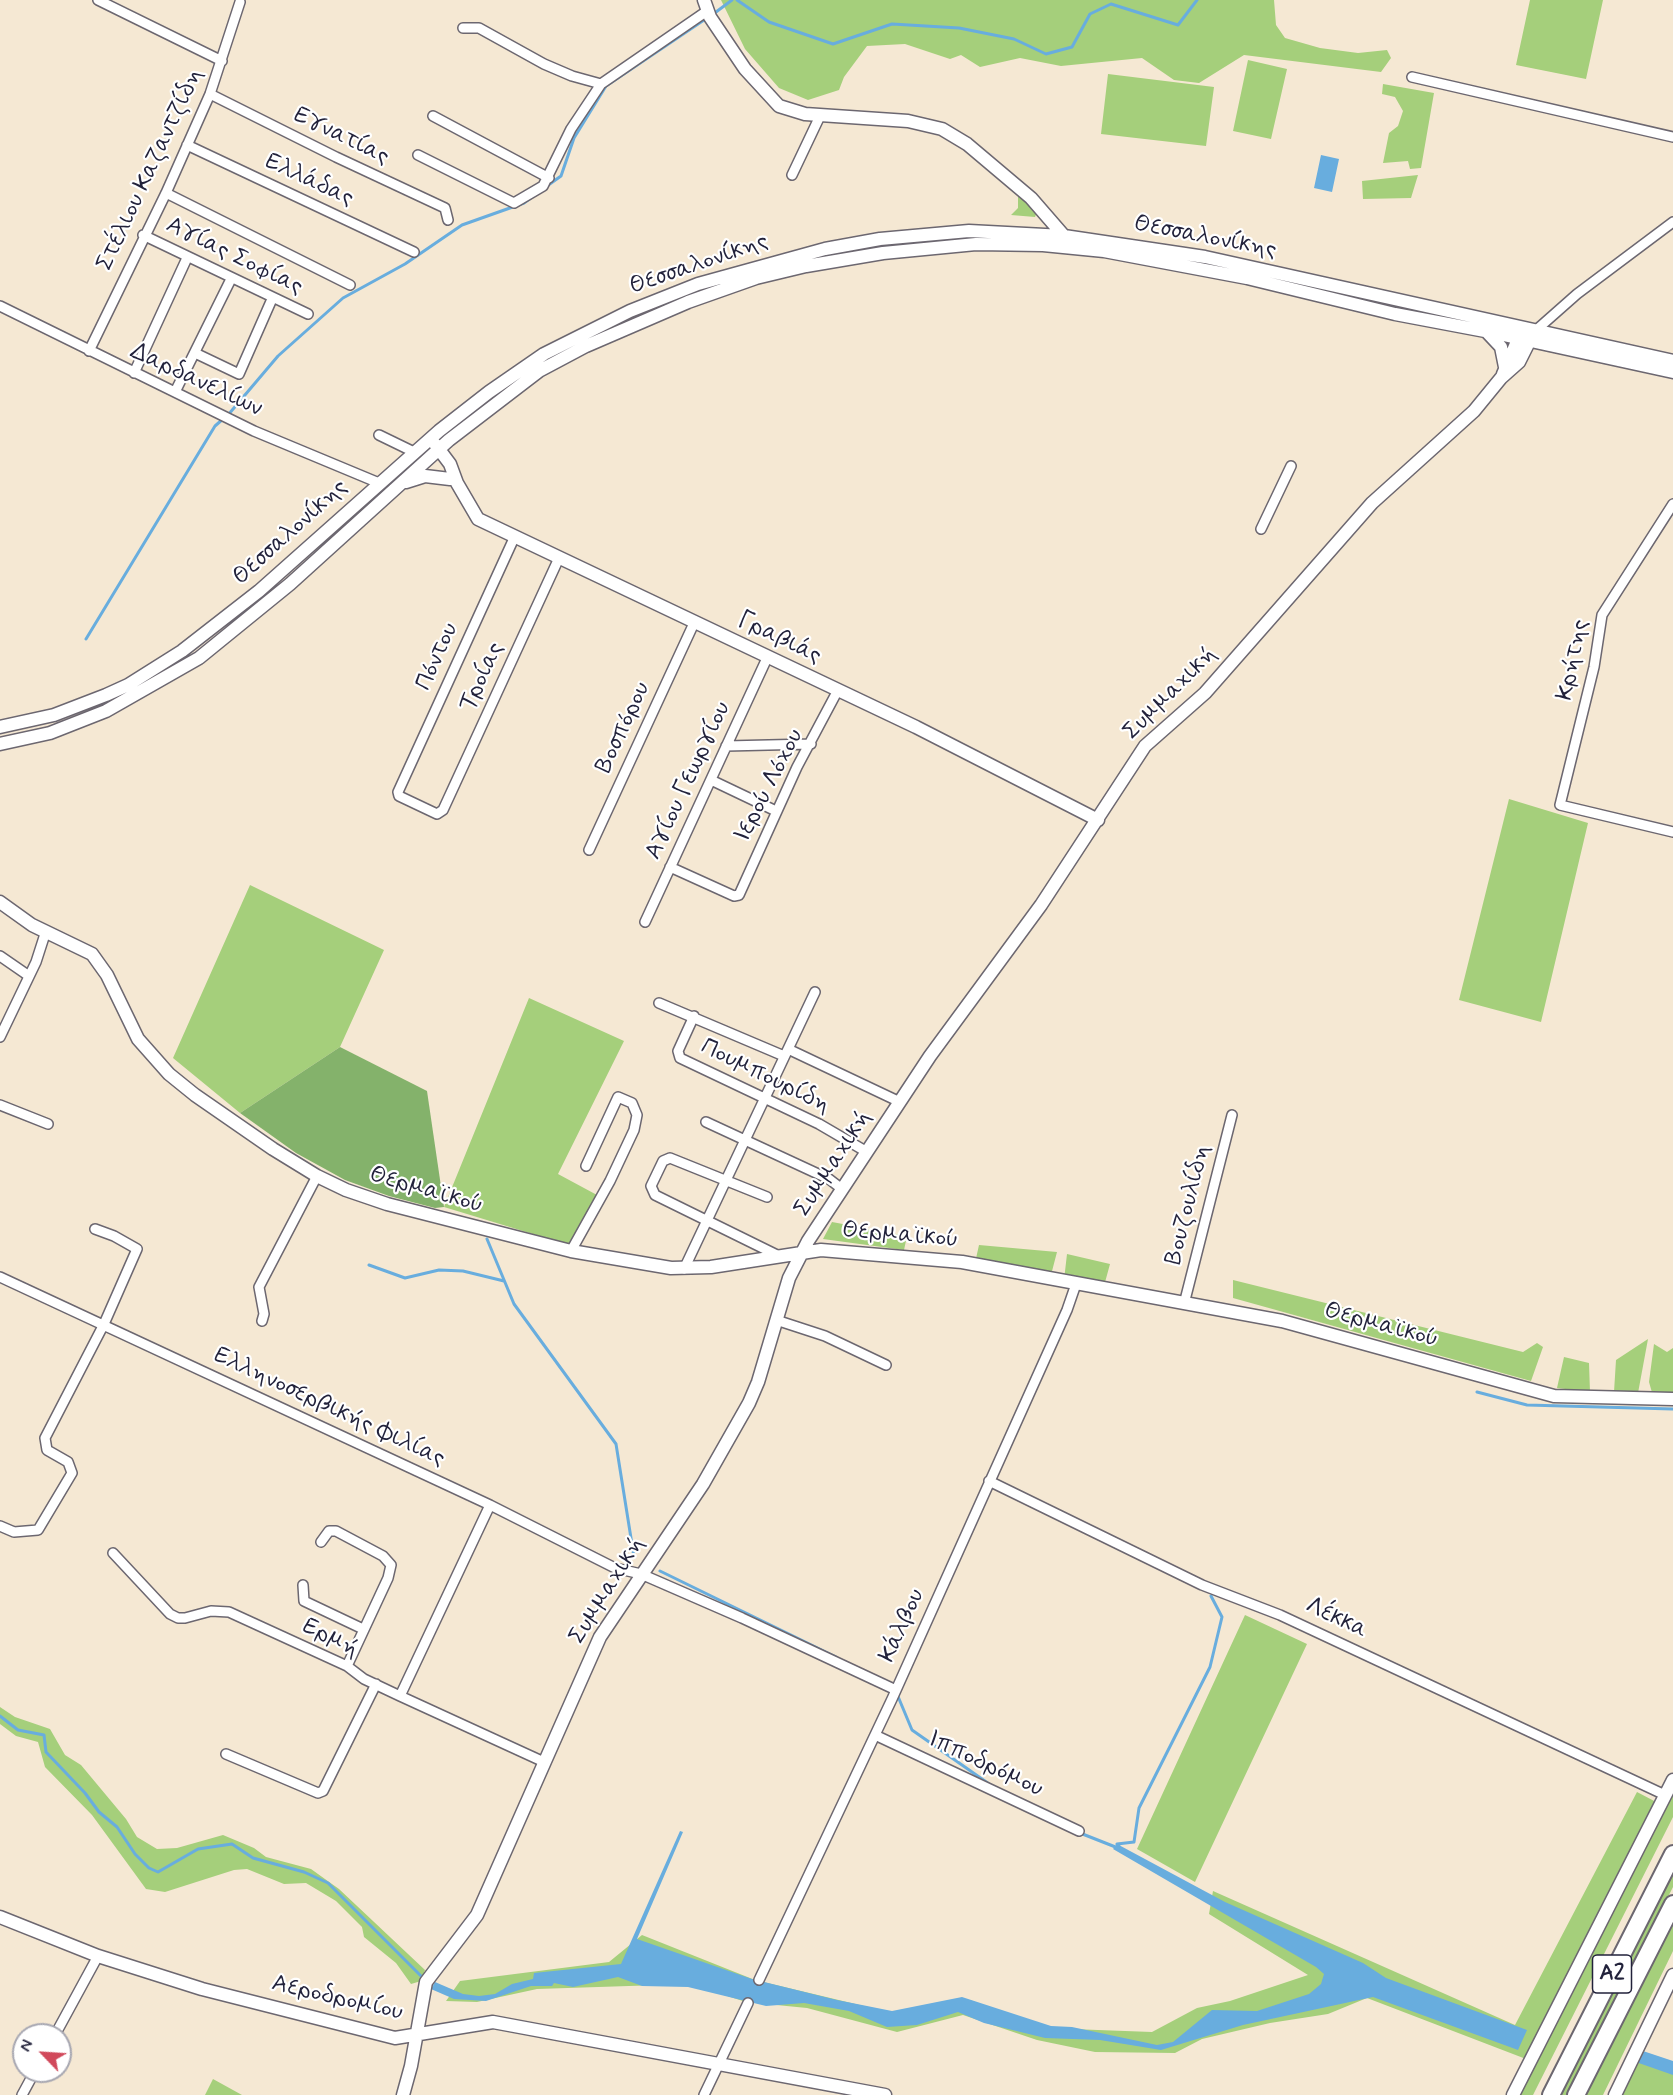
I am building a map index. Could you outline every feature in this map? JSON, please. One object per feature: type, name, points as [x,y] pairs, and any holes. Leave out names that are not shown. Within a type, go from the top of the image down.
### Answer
[{"type":"highway","name":"Α2","points":[[1551,2095],[1673,1854]]},
{"type":"highway","name":"Α2","points":[[1576,2095],[1673,1904]]},
{"type":"street","points":[[98,0],[222,61]]},
{"type":"street","name":"Στέλιου Καζαντζίδη","points":[[89,351],[143,235],[166,193],[210,94],[240,2]]},
{"type":"street","points":[[418,155],[514,203],[537,192],[549,178],[571,129],[601,84],[705,6],[745,69],[770,99],[790,111],[820,116],[908,121],[950,133],[967,144],[1031,198],[1064,236]]},
{"type":"street","points":[[463,28],[479,28],[544,64],[572,76],[601,84]]},
{"type":"street","points":[[1412,78],[1673,137]]},
{"type":"street","name":"Εγνατίας","points":[[210,94],[445,208],[448,220]]},
{"type":"street","points":[[433,116],[549,178]]},
{"type":"street","points":[[792,175],[820,116]]},
{"type":"street","name":"Ελλάδας","points":[[187,145],[414,252]]},
{"type":"street","points":[[166,193],[350,285]]},
{"type":"street","points":[[1526,336],[1577,294],[1673,222]]},
{"type":"street","name":"Θεσσαλονίκης","points":[[0,727],[54,715],[106,695],[156,668],[246,601],[422,445],[489,392],[544,354],[646,304],[725,275],[786,257],[880,239],[969,231],[1064,236],[1205,257],[1526,336]]},
{"type":"street","name":"Αγίας Σοφίας","points":[[143,235],[272,299],[308,314]]},
{"type":"street","name":"Θεσσαλονίκης","points":[[0,744],[50,733],[105,711],[199,658],[290,584],[434,453],[539,371],[656,315],[756,278],[883,253],[976,244],[1043,245],[1104,251],[1228,274],[1395,314],[1485,331],[1526,336]]},
{"type":"street","points":[[134,373],[187,258]]},
{"type":"street","points":[[175,392],[231,279]]},
{"type":"street","points":[[195,353],[238,374],[272,299]]},
{"type":"street","name":"Δαρδανελίων","points":[[0,306],[254,431],[379,483]]},
{"type":"street","points":[[1485,331],[1503,352],[1502,376]]},
{"type":"street","points":[[1526,336],[1673,361]]},
{"type":"street","points":[[1526,336],[1673,372]]},
{"type":"street","name":"Συμμαχική","points":[[403,2095],[417,2036],[421,2001],[426,1982],[477,1915],[600,1637],[703,1484],[749,1403],[758,1382],[789,1278],[801,1252],[969,1000],[1041,905],[1145,746],[1205,693],[1372,503],[1474,411],[1502,376],[1526,336]]},
{"type":"street","points":[[379,435],[422,445]]},
{"type":"street","name":"Γραβιάς","points":[[422,445],[434,453],[478,519],[768,656],[1098,820]]},
{"type":"street","points":[[1261,529],[1291,466]]},
{"type":"street","points":[[397,486],[425,476],[453,481]]},
{"type":"street","name":"Κρήτης","points":[[1673,504],[1602,615],[1594,667],[1560,806],[1673,832]]},
{"type":"street","name":"Πόντου","points":[[441,813],[437,814],[398,794],[514,537]]},
{"type":"street","name":"Τροίας","points":[[441,813],[559,558]]},
{"type":"street","name":"Βοσπόρου","points":[[589,850],[695,621]]},
{"type":"street","name":"Αγίου Γεωργίου","points":[[645,922],[768,656]]},
{"type":"street","name":"Ιερού Λόχου","points":[[670,867],[734,896],[739,894],[776,811],[838,690]]},
{"type":"street","points":[[726,746],[811,744]]},
{"type":"street","points":[[711,780],[776,811]]},
{"type":"street","name":"Θερμαϊκού","points":[[0,902],[19,917],[85,949],[98,961],[138,1039],[169,1074],[230,1121],[317,1176],[346,1190],[387,1204],[571,1251],[684,1269],[711,1267],[801,1252],[855,1252],[962,1262],[1308,1328],[1554,1396],[1673,1399]]},
{"type":"street","points":[[0,1037],[29,976],[46,931]]},
{"type":"street","points":[[2,960],[29,976]]},
{"type":"street","points":[[684,1269],[815,992]]},
{"type":"street","points":[[659,1003],[786,1053],[900,1102]]},
{"type":"street","name":"Πουμπουρίδη","points":[[694,1017],[678,1055],[819,1124],[867,1152]]},
{"type":"street","points":[[571,1251],[610,1181],[634,1130],[637,1115],[632,1103],[618,1097],[586,1166]]},
{"type":"street","points":[[0,1105],[48,1124]]},
{"type":"street","name":"Βουζουλίδη","points":[[1184,1304],[1232,1115]]},
{"type":"street","points":[[706,1122],[829,1179],[842,1189]]},
{"type":"street","points":[[767,1197],[670,1158],[663,1161],[651,1181],[655,1195],[779,1256]]},
{"type":"street","points":[[262,1321],[264,1314],[259,1287],[317,1176]]},
{"type":"street","points":[[0,1526],[14,1532],[38,1530],[72,1473],[68,1462],[46,1450],[44,1445],[104,1324],[137,1249],[114,1236],[94,1229]]},
{"type":"street","name":"Ελληνοσερβικής Φιλίας","points":[[0,1277],[490,1505],[615,1568],[641,1575],[896,1690]]},
{"type":"street","name":"Κάλβου","points":[[759,1980],[896,1690],[1076,1284]]},
{"type":"street","points":[[776,1320],[825,1336],[886,1365]]},
{"type":"street","name":"Λέκκα","points":[[989,1481],[1202,1585],[1280,1615],[1665,1795]]},
{"type":"street","points":[[400,1696],[490,1505]]},
{"type":"street","points":[[321,1542],[329,1531],[336,1531],[383,1556],[391,1564],[388,1578],[347,1666]]},
{"type":"street","name":"Ερμή","points":[[113,1553],[170,1614],[178,1618],[211,1611],[229,1612],[347,1666],[400,1696],[544,1762]]},
{"type":"street","points":[[303,1585],[304,1601],[363,1629]]},
{"type":"street","points":[[226,1754],[318,1793],[322,1791],[376,1684]]},
{"type":"street","name":"Ιπποδρόμου","points":[[875,1735],[1079,1831]]},
{"type":"street","points":[[1513,2095],[1673,1780]]},
{"type":"street","name":"Αεροδρομίου","points":[[0,1917],[98,1956],[202,1989],[395,2038],[494,2022],[885,2095]]},
{"type":"street","points":[[62,2023],[98,1956]]},
{"type":"street","points":[[1615,2095],[1673,1975]]},
{"type":"street","points":[[704,2095],[748,2003]]},
{"type":"green space","points":[[721,0],[1274,0],[1276,25],[1285,38],[1320,48],[1358,53],[1387,50],[1391,58],[1381,72],[1244,55],[1199,83],[1174,80],[1142,58],[1061,66],[1020,58],[980,67],[961,55],[950,59],[905,44],[867,46],[844,77],[839,90],[808,100],[779,88],[745,49]]},
{"type":"green space","points":[[1530,0],[1603,0],[1586,79],[1516,65]]},
{"type":"green space","points":[[1248,60],[1287,69],[1271,139],[1233,131]]},
{"type":"green space","points":[[1108,74],[1214,87],[1206,146],[1101,134]]},
{"type":"green space","points":[[1383,84],[1434,93],[1421,168],[1410,169],[1408,161],[1383,163],[1389,133],[1398,126],[1403,111],[1395,97],[1382,94]]},
{"type":"green space","points":[[1418,175],[1411,198],[1363,199],[1362,181]]},
{"type":"green space","points":[[1018,191],[1037,212],[1035,217],[1011,215],[1018,208]]},
{"type":"green space","points":[[1509,799],[1588,823],[1541,1022],[1459,1000]]},
{"type":"green space","points":[[250,885],[384,950],[340,1047],[240,1113],[173,1058]]},
{"type":"green space","points":[[529,998],[624,1041],[558,1174],[597,1195],[569,1245],[444,1207]]},
{"type":"green space","points":[[340,1047],[427,1091],[444,1207],[435,1208],[389,1196],[345,1180],[296,1153],[240,1113]]},
{"type":"green space","points":[[832,1222],[907,1236],[904,1250],[823,1239]]},
{"type":"green space","points":[[979,1245],[1057,1252],[1051,1275],[975,1263]]},
{"type":"green space","points":[[1067,1254],[1110,1264],[1104,1286],[1064,1280]]},
{"type":"green space","points":[[1233,1280],[1523,1352],[1537,1343],[1543,1347],[1531,1381],[1233,1298]]},
{"type":"green space","points":[[1648,1339],[1638,1393],[1614,1392],[1616,1360]]},
{"type":"green space","points":[[1654,1344],[1667,1352],[1673,1348],[1673,1393],[1653,1396],[1649,1382]]},
{"type":"green space","points":[[1564,1357],[1589,1363],[1590,1392],[1557,1388]]},
{"type":"green space","points":[[1245,1615],[1307,1644],[1195,1882],[1137,1849]]},
{"type":"green space","points":[[0,1707],[15,1717],[50,1729],[65,1755],[81,1765],[126,1819],[137,1837],[157,1849],[177,1848],[223,1835],[254,1848],[266,1857],[311,1869],[339,1889],[425,1970],[421,1981],[411,1984],[396,1963],[364,1937],[362,1927],[336,1901],[306,1883],[284,1884],[247,1869],[234,1870],[165,1892],[146,1889],[92,1815],[45,1767],[38,1742],[16,1736],[0,1724]]},
{"type":"green space","points":[[1637,1792],[1658,1803],[1526,2059],[1367,1998],[1328,2014],[1270,2023],[1202,2039],[1175,2053],[1095,2052],[1037,2040],[963,2015],[897,2032],[807,2008],[746,2002],[690,1984],[537,1989],[477,2002],[446,2001],[460,1981],[609,1962],[642,1935],[755,1980],[893,2013],[970,2000],[1044,2028],[1152,2032],[1197,2008],[1230,2001],[1308,1975],[1209,1914],[1213,1891],[1515,2025]]},
{"type":"green space","points":[[1673,1794],[1673,1817],[1533,2095],[1517,2095]]},
{"type":"green space","points":[[1673,1873],[1673,1887],[1568,2095],[1561,2095]]},
{"type":"green space","points":[[1673,1922],[1673,1951],[1603,2095],[1586,2095]]},
{"type":"green space","points":[[1633,2061],[1673,2069],[1673,2095],[1616,2095]]},
{"type":"green space","points":[[213,2079],[242,2095],[205,2095]]},
{"type":"water","points":[[1321,155],[1339,159],[1332,192],[1314,188]]},
{"type":"water","points":[[680,1831],[683,1832],[637,1939],[752,1979],[837,2000],[892,2011],[962,1997],[1051,2026],[1072,2027],[1157,2045],[1173,2042],[1212,2010],[1257,2011],[1309,1994],[1321,1984],[1324,1974],[1316,1967],[1113,1849],[1117,1844],[1225,1902],[1363,1963],[1386,1978],[1527,2030],[1518,2050],[1373,1997],[1243,2025],[1161,2050],[1100,2040],[1045,2038],[984,2023],[958,2012],[917,2025],[887,2027],[849,2011],[804,2003],[766,2006],[688,1987],[642,1986],[618,1977],[573,1987],[554,1983],[552,1986],[531,1986],[486,2001],[454,1999],[431,1989],[435,1982],[463,1994],[479,1996],[495,1994],[512,1984],[533,1979],[534,1973],[621,1964]]},
{"type":"water","points":[[1637,2049],[1673,2061],[1673,2075],[1633,2061]]},
{"type":"waterway","points":[[712,15],[732,0]]},
{"type":"waterway","points":[[737,0],[769,22],[833,44],[892,24],[959,28],[1014,39],[1046,54],[1072,47],[1090,14],[1111,4],[1178,25],[1197,0]]},
{"type":"waterway","points":[[547,186],[561,176],[574,138],[606,86],[707,18]]},
{"type":"waterway","points":[[228,415],[278,356],[343,298],[405,264],[462,225],[524,203],[532,197]]},
{"type":"waterway","points":[[86,639],[215,426],[223,419]]},
{"type":"waterway","points":[[487,1239],[514,1304],[616,1444],[634,1557]]},
{"type":"waterway","points":[[369,1265],[405,1278],[439,1270],[463,1271],[504,1281]]},
{"type":"waterway","points":[[1477,1392],[1527,1405],[1673,1409]]},
{"type":"waterway","points":[[660,1571],[836,1657]]},
{"type":"waterway","points":[[1119,1845],[1117,1844],[1134,1842],[1139,1808],[1210,1667],[1222,1617],[1211,1596]]},
{"type":"waterway","points":[[897,1694],[912,1730],[992,1786]]},
{"type":"waterway","points":[[0,1716],[18,1730],[44,1735],[46,1752],[85,1793],[99,1812],[117,1827],[135,1854],[149,1868],[158,1872],[198,1849],[232,1844],[253,1858],[304,1872],[328,1883],[423,1978]]},
{"type":"waterway","points":[[1080,1833],[1118,1848]]}]
